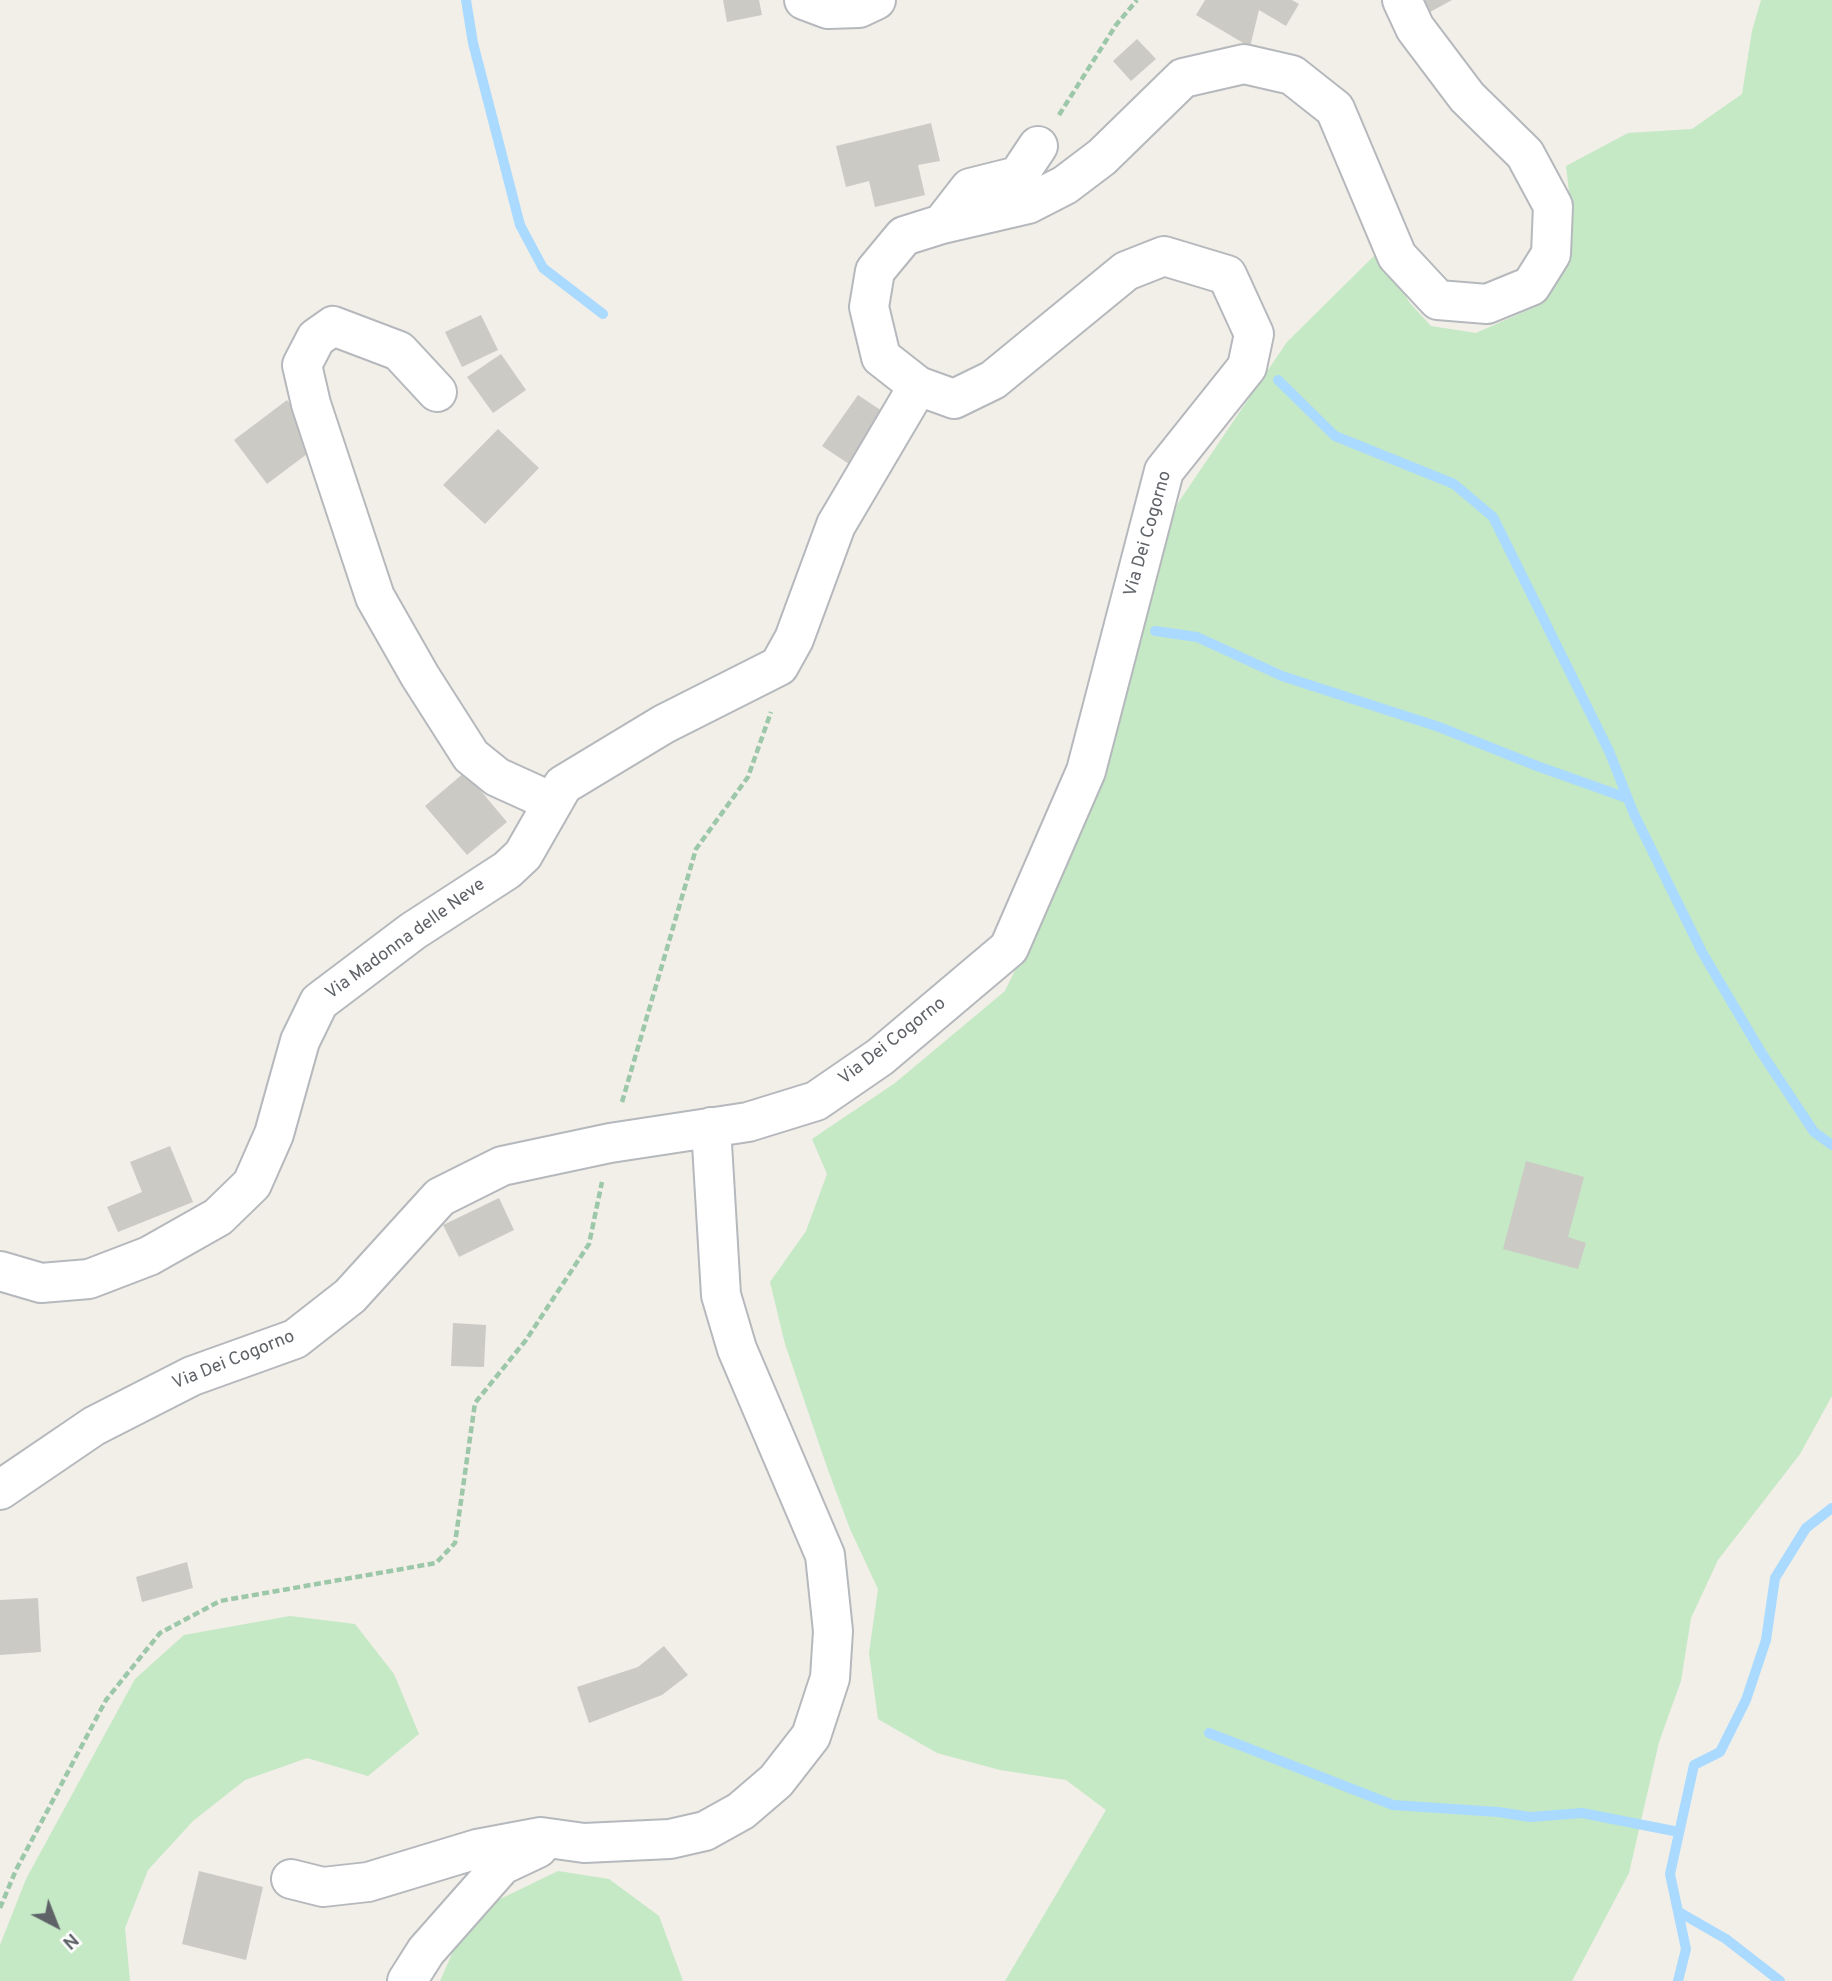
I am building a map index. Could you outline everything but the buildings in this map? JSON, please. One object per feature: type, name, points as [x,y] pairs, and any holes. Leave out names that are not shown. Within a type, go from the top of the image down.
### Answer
[{"type":"street","points":[[803,0],[828,9],[859,8],[876,0]]},
{"type":"street","name":"Via Dei Cogorno","points":[[0,1490],[93,1426],[192,1376],[295,1339],[349,1296],[440,1197],[502,1166],[610,1143],[748,1122],[816,1101],[880,1057],[1009,948],[1086,771],[1164,471],[1247,367],[1254,334],[1227,275],[1164,256],[1126,271],[993,380],[954,399],[918,386],[881,357],[869,307],[875,271],[904,236],[942,224],[1028,204],[1065,185],[1102,158],[1183,78],[1244,64],[1292,75],[1335,109],[1397,256],[1438,300],[1487,304],[1531,286],[1551,254],[1553,206],[1525,154],[1467,97],[1415,28],[1402,0]]},
{"type":"street","points":[[942,224],[970,188],[1018,176],[1038,146]]},
{"type":"street","points":[[437,392],[399,351],[332,326],[316,338],[302,365],[311,404],[376,597],[420,676],[471,755],[497,777],[552,802]]},
{"type":"street","points":[[779,666],[794,639],[836,525],[918,386]]},
{"type":"street","name":"Via Madonna delle Neve","points":[[0,1271],[41,1283],[89,1279],[149,1256],[218,1217],[252,1184],[274,1134],[300,1041],[320,1002],[413,931],[507,870],[523,855],[563,785],[664,723],[779,666]]},
{"type":"street","points":[[291,1879],[323,1887],[368,1882],[477,1849],[541,1837],[584,1843],[670,1839],[705,1831],[741,1811],[776,1781],[811,1736],[830,1678],[833,1631],[825,1555],[737,1349],[721,1295],[711,1127]]},
{"type":"street","points":[[407,1981],[426,1951],[502,1866],[556,1839]]},
{"type":"path","points":[[1038,146],[1116,25],[1137,0]]},
{"type":"path","points":[[0,1908],[16,1870],[106,1700],[160,1633],[220,1601],[436,1563],[455,1543],[475,1403],[526,1339],[589,1244],[610,1143],[696,849],[748,777],[771,716],[779,666]]},
{"type":"green space","points":[[1761,0],[1832,0],[1832,1396],[1800,1454],[1718,1560],[1691,1618],[1681,1681],[1659,1742],[1629,1873],[1572,1981],[1005,1981],[1106,1810],[1066,1780],[1000,1770],[937,1753],[878,1719],[869,1653],[878,1589],[850,1529],[828,1470],[785,1344],[770,1282],[806,1231],[827,1174],[812,1139],[895,1083],[1005,991],[1060,878],[1141,609],[1178,503],[1287,342],[1381,249],[1409,302],[1431,326],[1476,333],[1537,306],[1568,263],[1572,218],[1566,166],[1628,133],[1692,129],[1742,94],[1752,31]]},
{"type":"green space","points":[[290,1616],[355,1624],[394,1674],[419,1734],[368,1776],[307,1758],[245,1780],[193,1821],[148,1870],[125,1928],[130,1981],[0,1981],[0,1945],[26,1879],[135,1679],[184,1635]]},
{"type":"green space","points":[[558,1871],[609,1879],[659,1916],[683,1981],[440,1981],[455,1947],[498,1900]]},
{"type":"waterway","points":[[466,0],[473,43],[520,225],[543,268],[603,314]]},
{"type":"waterway","points":[[1278,380],[1335,436],[1454,484],[1493,517],[1609,751],[1634,814],[1702,952],[1761,1052],[1814,1132],[1832,1145]]},
{"type":"waterway","points":[[1155,631],[1197,637],[1282,676],[1439,727],[1627,798]]},
{"type":"waterway","points":[[1678,1981],[1686,1949],[1670,1874],[1694,1765],[1720,1752],[1746,1700],[1766,1640],[1775,1578],[1806,1528],[1832,1508]]},
{"type":"waterway","points":[[1209,1733],[1393,1805],[1498,1812],[1530,1817],[1582,1813],[1679,1832]]},
{"type":"waterway","points":[[1679,1912],[1726,1939],[1780,1981]]}]
